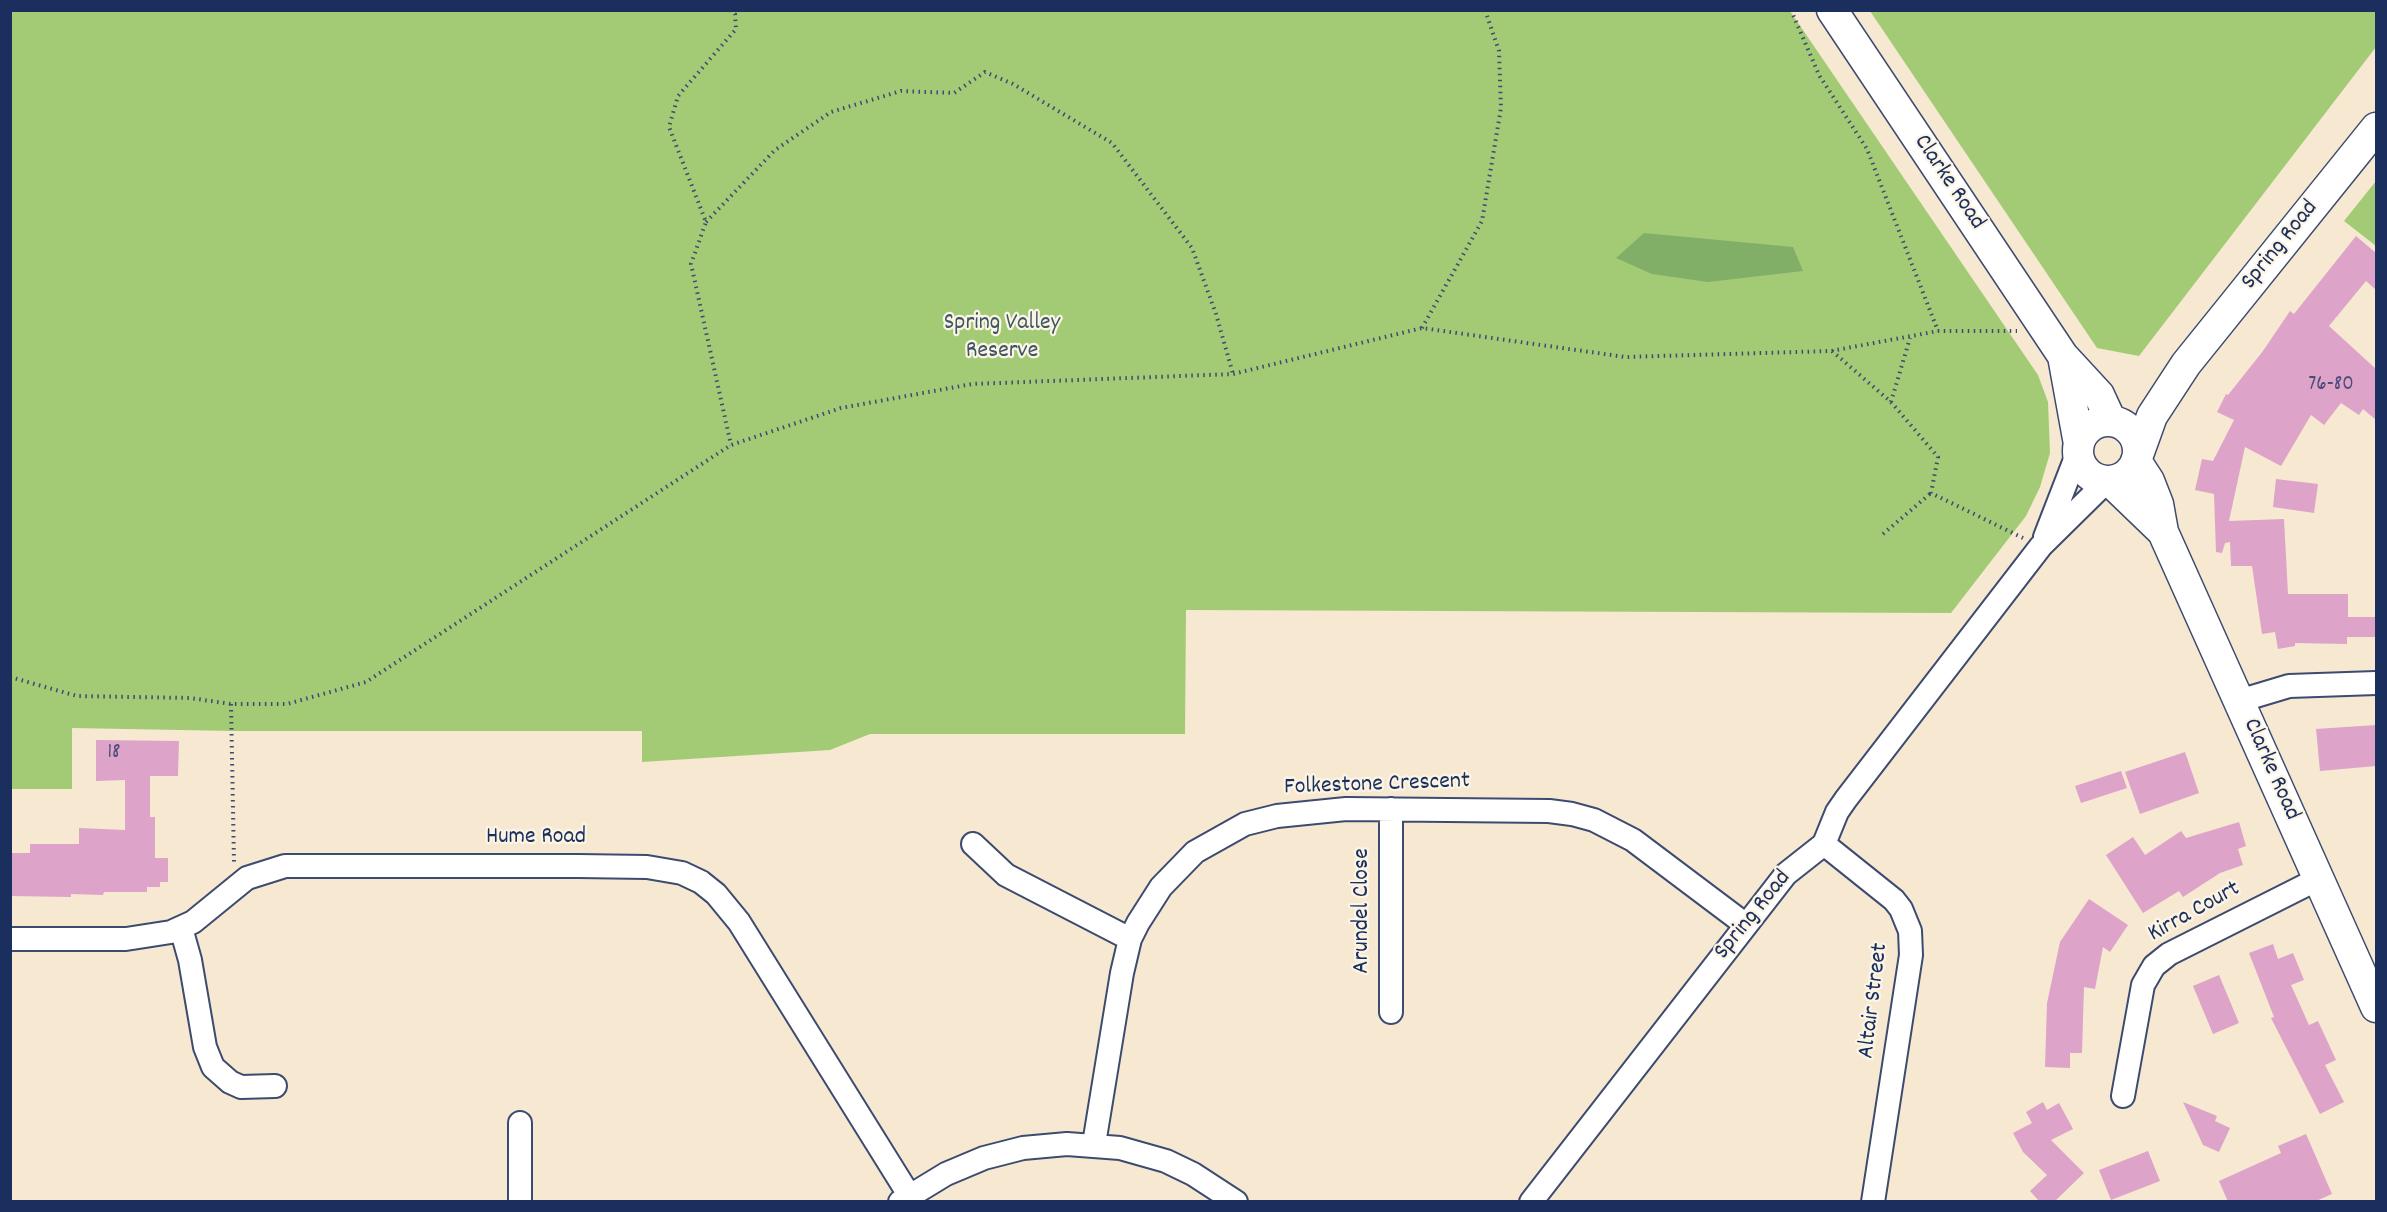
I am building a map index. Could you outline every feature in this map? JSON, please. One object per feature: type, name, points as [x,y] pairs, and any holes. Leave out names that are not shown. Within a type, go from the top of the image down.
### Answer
[{"type":"main road","name":"Clarke Road","points":[[1832,10],[2063,357],[2099,395],[2114,422]]},
{"type":"main road","name":"Spring Road","points":[[2137,458],[2152,416],[2186,364],[2376,128]]},
{"type":"main road","name":"Clarke Road","points":[[2063,357],[2079,448]]},
{"type":"main road","name":"Spring Road","points":[[2114,422],[2140,398],[2186,364]]},
{"type":"main road","points":[[2114,422],[2134,435],[2137,458],[2126,475],[2108,481],[2087,472],[2079,448],[2082,436],[2094,424],[2114,422]]},
{"type":"main road","name":"Clarke Road","points":[[2137,458],[2158,504],[2163,532],[2376,1007]]},
{"type":"main road","name":"Clarke Road","points":[[2108,481],[2163,532]]},
{"type":"street","name":"Spring Road","points":[[2041,546],[2079,448]]},
{"type":"street","name":"Spring Road","points":[[1531,1202],[1786,874],[1824,844],[1840,806],[2041,546],[2108,481]]},
{"type":"street","points":[[2239,701],[2289,686],[2376,683]]},
{"type":"street","name":"Folkestone Crescent","points":[[1094,1144],[1112,1025],[1130,939],[1148,905],[1173,873],[1195,852],[1245,824],[1277,816],[1346,809],[1549,811],[1594,820],[1633,840],[1746,925]]},
{"type":"street","name":"Arundel Close","points":[[1391,809],[1391,1012]]},
{"type":"street","points":[[973,844],[1006,875],[1130,939]]},
{"type":"street","name":"Altair Street","points":[[1824,844],[1894,900],[1910,931],[1911,956],[1873,1202]]},
{"type":"street","name":"Hume Road","points":[[10,939],[126,939],[156,935],[193,922],[234,887],[269,870],[302,865],[647,867],[664,869],[691,877],[716,894],[739,922],[905,1198]]},
{"type":"street","name":"Kirra Court","points":[[2123,1096],[2143,985],[2154,966],[2169,954],[2318,879]]},
{"type":"street","points":[[181,928],[190,960],[205,1047],[213,1067],[230,1082],[242,1087],[275,1086]]},
{"type":"street","points":[[520,1123],[520,1202]]},
{"type":"street","points":[[905,1198],[964,1165],[1004,1152],[1041,1145],[1094,1144],[1166,1161],[1193,1174],[1236,1202]]},
{"type":"path","points":[[706,222],[669,127],[678,96],[736,29],[735,14],[730,10]]},
{"type":"path","points":[[1422,328],[1482,221],[1501,108],[1499,51],[1485,10]]},
{"type":"path","points":[[1791,10],[1819,75],[1868,149],[1938,331]]},
{"type":"path","points":[[731,446],[691,264],[706,222],[775,150],[831,112],[901,91],[954,93],[985,72],[1013,84],[1112,143],[1192,248],[1216,314],[1233,374]]},
{"type":"path","points":[[10,677],[77,696],[190,698],[231,704],[288,704],[366,682],[731,446],[842,408],[972,384],[1233,374],[1422,328],[1625,357],[1831,351],[1938,331],[2047,332]]},
{"type":"path","points":[[1892,402],[1910,338]]},
{"type":"path","points":[[1831,351],[1892,402],[1938,457],[1931,493],[1883,534]]},
{"type":"path","points":[[1931,493],[2041,546]]},
{"type":"path","points":[[231,704],[234,887]]},
{"type":"green space","name":"Spring Valley Reserve","points":[[11,11],[1790,11],[2038,375],[2048,402],[2050,453],[2040,487],[2026,516],[1951,613],[1186,610],[1185,734],[870,734],[830,750],[642,762],[642,731],[234,731],[72,728],[72,789],[11,789]]},
{"type":"green space","points":[[1870,11],[2376,11],[2376,47],[2139,356],[2097,348]]},
{"type":"green space","points":[[2376,181],[2376,246],[2344,221]]},
{"type":"green space","points":[[1644,233],[1793,247],[1803,271],[1708,282],[1652,274],[1616,258]]},
{"type":"building","points":[[2356,236],[2376,253],[2376,290],[2366,281],[2329,326],[2376,369],[2376,420],[2363,409],[2359,415],[2341,403],[2324,425],[2311,415],[2281,466],[2245,447],[2229,521],[2284,519],[2288,594],[2348,594],[2348,617],[2376,617],[2376,637],[2347,637],[2347,644],[2295,643],[2295,646],[2278,649],[2275,632],[2262,634],[2252,566],[2231,566],[2230,542],[2225,543],[2222,553],[2216,552],[2214,494],[2195,490],[2202,459],[2213,461],[2234,420],[2217,412],[2226,394],[2228,395],[2263,351],[2290,311],[2294,314]]},
{"type":"building","points":[[2276,479],[2318,484],[2314,513],[2273,507]]},
{"type":"building","points":[[2376,725],[2376,766],[2320,771],[2316,729]]},
{"type":"building","points":[[96,740],[179,741],[178,776],[150,776],[150,817],[155,817],[155,858],[168,858],[168,882],[160,882],[160,887],[147,887],[147,892],[104,892],[103,895],[71,894],[71,897],[10,896],[10,853],[30,853],[30,844],[79,844],[79,828],[125,830],[125,780],[96,781]]},
{"type":"building","points":[[2185,752],[2199,793],[2140,814],[2125,772]]},
{"type":"building","points":[[2121,771],[2127,788],[2081,803],[2075,786]]},
{"type":"building","points":[[2239,822],[2246,846],[2238,849],[2243,865],[2220,873],[2183,897],[2179,891],[2143,913],[2106,855],[2133,837],[2145,855],[2181,831],[2186,838]]},
{"type":"building","points":[[2089,899],[2128,925],[2110,952],[2103,947],[2095,989],[2084,987],[2082,1053],[2070,1053],[2070,1068],[2045,1067],[2047,1003],[2060,942]]},
{"type":"building","points":[[2273,944],[2278,959],[2293,953],[2304,980],[2291,985],[2309,1025],[2318,1021],[2336,1060],[2325,1065],[2344,1102],[2320,1114],[2271,1018],[2274,1017],[2249,953]]},
{"type":"building","points":[[2219,975],[2239,1023],[2213,1034],[2193,986]]},
{"type":"building","points":[[2043,1102],[2047,1110],[2059,1103],[2073,1129],[2051,1140],[2084,1173],[2054,1202],[2040,1202],[2030,1191],[2047,1175],[2023,1152],[2013,1133],[2032,1123],[2026,1112]]},
{"type":"building","points":[[2183,1102],[2217,1116],[2215,1121],[2230,1128],[2219,1152],[2203,1145]]},
{"type":"building","points":[[2306,1134],[2332,1194],[2314,1202],[2228,1202],[2219,1181],[2281,1153],[2278,1146]]},
{"type":"building","points":[[2148,1151],[2160,1181],[2111,1200],[2099,1170]]}]
